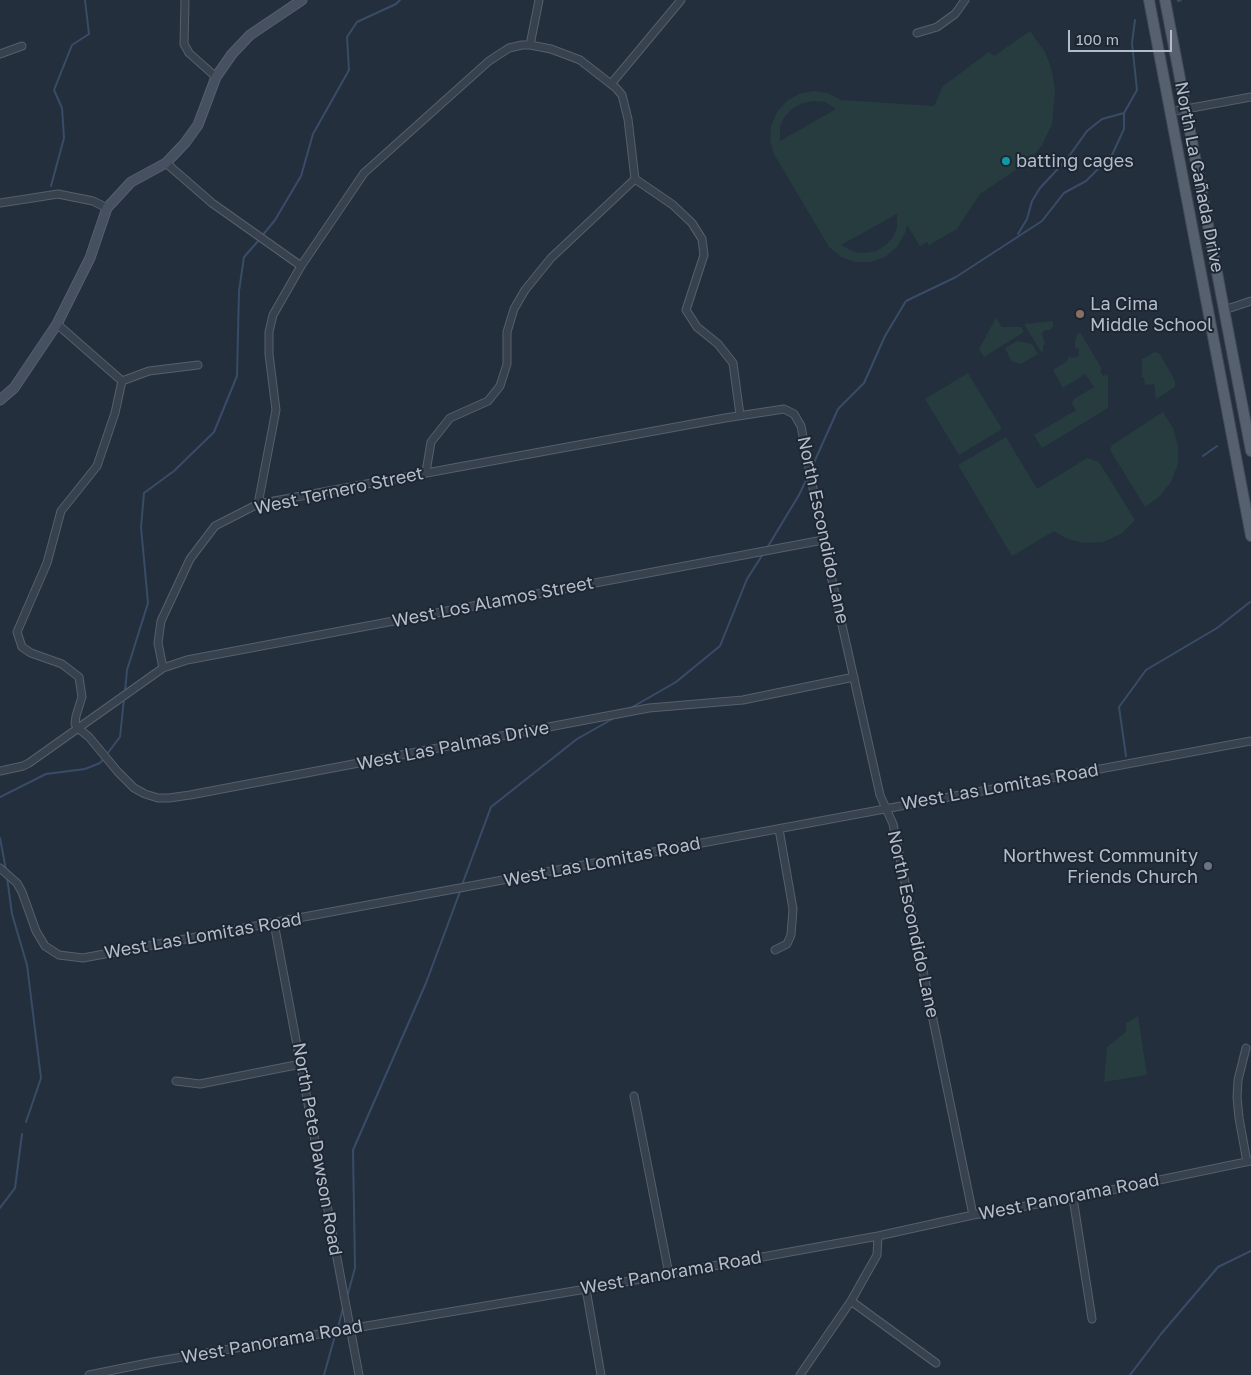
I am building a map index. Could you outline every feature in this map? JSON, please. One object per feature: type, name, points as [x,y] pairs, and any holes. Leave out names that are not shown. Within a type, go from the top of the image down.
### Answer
[{"type":"main road","name":"North La Cañada Drive","points":[[1149,0],[1250,529]]},
{"type":"main road","name":"North La Cañada Drive","points":[[1165,0],[1251,451]]},
{"type":"street","points":[[185,0],[184,44],[189,53],[216,77]]},
{"type":"street","points":[[0,400],[14,388],[57,324],[90,258],[107,208],[131,182],[166,162],[185,143],[198,124],[216,77],[232,54],[250,35],[302,0]]},
{"type":"street","points":[[530,44],[539,0]]},
{"type":"street","points":[[613,86],[681,0]]},
{"type":"street","points":[[917,33],[937,27],[955,14],[965,0]]},
{"type":"street","points":[[258,504],[276,410],[269,354],[269,332],[273,315],[301,266],[364,173],[489,61],[509,48],[530,44],[580,60],[622,95],[626,108],[635,179],[673,205],[692,222],[702,239],[704,255],[686,310],[697,327],[718,344],[733,363],[740,415]]},
{"type":"street","points":[[0,54],[22,46]]},
{"type":"street","points":[[1170,112],[1251,97]]},
{"type":"street","points":[[166,162],[212,203],[301,266]]},
{"type":"street","points":[[426,472],[431,442],[450,418],[488,401],[500,386],[507,364],[507,332],[514,308],[525,290],[551,258],[635,179]]},
{"type":"street","points":[[0,203],[58,194],[93,201],[107,208]]},
{"type":"street","points":[[1224,310],[1251,301]]},
{"type":"street","points":[[57,324],[122,381]]},
{"type":"street","points":[[122,381],[149,371],[198,366]]},
{"type":"street","points":[[79,729],[75,720],[82,697],[79,677],[62,664],[31,653],[22,647],[17,632],[48,564],[61,511],[97,466],[115,413],[122,381]]},
{"type":"street","name":"West Ternero Street","points":[[163,668],[158,643],[160,621],[190,559],[215,526],[258,504],[740,415],[784,409]]},
{"type":"street","name":"North Escondido Lane","points":[[784,409],[794,414],[801,426],[823,540],[880,795],[892,824],[973,1216]]},
{"type":"street","name":"West Los Alamos Street","points":[[163,668],[187,660],[823,540]]},
{"type":"street","points":[[0,771],[29,763],[163,668]]},
{"type":"street","name":"West Las Palmas Drive","points":[[79,729],[89,737],[134,788],[158,798],[169,798],[649,708],[743,700],[854,677]]},
{"type":"street","name":"West Las Lomitas Road","points":[[0,868],[17,883],[39,938],[51,951],[71,958],[98,956],[1251,741]]},
{"type":"street","points":[[775,950],[786,944],[791,935],[793,910],[779,829]]},
{"type":"street","name":"North Pete Dawson Road","points":[[274,923],[359,1375]]},
{"type":"street","points":[[1246,1048],[1238,1080],[1237,1097],[1238,1118],[1249,1161]]},
{"type":"street","points":[[176,1081],[200,1084],[301,1064]]},
{"type":"street","points":[[634,1096],[669,1274]]},
{"type":"street","name":"West Panorama Road","points":[[89,1375],[153,1362],[586,1289],[878,1236],[1249,1161]]},
{"type":"street","points":[[1073,1198],[1092,1319]]},
{"type":"street","points":[[800,1375],[851,1301],[877,1255],[878,1236]]},
{"type":"street","points":[[586,1289],[601,1375]]},
{"type":"street","points":[[851,1301],[936,1363]]},
{"type":"green space","points":[[1030,31],[1045,52],[1052,71],[1055,91],[1052,124],[1042,145],[1029,161],[980,194],[957,229],[929,245],[927,242],[920,246],[907,225],[897,247],[885,257],[871,262],[855,262],[841,257],[829,247],[774,154],[770,140],[771,126],[777,112],[787,101],[799,94],[814,91],[828,93],[841,100],[934,106],[943,86],[989,52],[994,56]],"holes":[[[825,102],[836,109],[780,141],[780,126],[785,116],[793,108],[803,103]],[[897,214],[897,227],[893,237],[886,245],[876,251],[854,252],[841,245]]]},
{"type":"green space","points":[[996,318],[1002,327],[1021,327],[1024,332],[984,357],[979,349]]},
{"type":"green space","points":[[1053,321],[1053,327],[1043,332],[1042,335],[1045,343],[1041,352],[1024,324]]},
{"type":"green space","points":[[1080,332],[1102,369],[1100,370],[1103,376],[1108,375],[1108,408],[1042,448],[1034,435],[1076,410],[1072,404],[1074,399],[1094,387],[1085,374],[1063,388],[1053,370],[1066,362],[1069,357],[1075,358],[1079,355],[1079,349],[1075,347],[1075,343]]},
{"type":"green space","points":[[1017,341],[1032,344],[1038,354],[1021,364],[1011,361],[1005,348]]},
{"type":"green space","points":[[1155,352],[1160,354],[1175,381],[1175,387],[1156,399],[1154,384],[1145,385],[1144,377],[1142,377],[1142,359]]},
{"type":"green space","points":[[968,373],[1002,429],[959,455],[925,399]]},
{"type":"green space","points":[[1163,412],[1173,428],[1178,446],[1178,464],[1171,482],[1160,496],[1145,507],[1110,450],[1112,445]]},
{"type":"green space","points":[[1006,437],[1037,489],[1087,458],[1099,462],[1135,520],[1121,534],[1103,542],[1083,543],[1065,538],[1054,531],[1012,556],[958,465]]},
{"type":"green space","points":[[1138,1016],[1147,1075],[1104,1082],[1107,1047],[1126,1032],[1126,1023]]},
{"type":"waterway","points":[[51,186],[64,138],[62,108],[54,90],[72,45],[89,34],[85,0]]},
{"type":"waterway","points":[[262,236],[275,220],[301,176],[313,134],[349,70],[347,37],[357,22],[396,4],[400,0]]},
{"type":"waterway","points":[[812,467],[838,409],[864,383],[885,336],[906,301],[956,277],[1042,221],[1064,193],[1086,181],[1112,155],[1124,129],[1124,113],[1137,90],[1132,43],[1135,20]]},
{"type":"waterway","points":[[1018,234],[1027,219],[1032,201],[1040,188],[1067,159],[1087,131],[1102,119],[1124,113]]},
{"type":"waterway","points":[[125,692],[127,670],[148,603],[141,527],[144,493],[174,471],[214,432],[237,376],[239,291],[244,257],[259,240]]},
{"type":"waterway","points":[[1203,456],[1217,446]]},
{"type":"waterway","points":[[767,548],[799,495],[808,476]]},
{"type":"waterway","points":[[629,709],[676,682],[720,646],[747,579],[763,554]]},
{"type":"waterway","points":[[1126,756],[1119,707],[1146,670],[1217,628],[1250,602]]},
{"type":"waterway","points":[[107,754],[120,737],[124,699]]},
{"type":"waterway","points":[[462,885],[491,807],[577,739],[614,718]]},
{"type":"waterway","points":[[0,797],[46,774],[85,769],[100,763],[104,758]]},
{"type":"waterway","points":[[0,838],[6,870]]},
{"type":"waterway","points":[[7,877],[12,914],[27,965],[41,1078],[26,1122]]},
{"type":"waterway","points":[[347,1297],[355,1268],[353,1150],[426,983],[461,889]]},
{"type":"waterway","points":[[0,1208],[15,1188],[22,1134]]},
{"type":"waterway","points":[[1130,1375],[1161,1334],[1218,1267],[1251,1251]]},
{"type":"waterway","points":[[338,1328],[343,1308]]},
{"type":"waterway","points":[[324,1375],[336,1332]]},
{"type":"place","name":"batting cages","points":[[1006,161]]},
{"type":"place","name":"La Cima Middle School","points":[[1080,314]]},
{"type":"place","name":"Northwest Community Friends Church","points":[[1208,866]]}]
